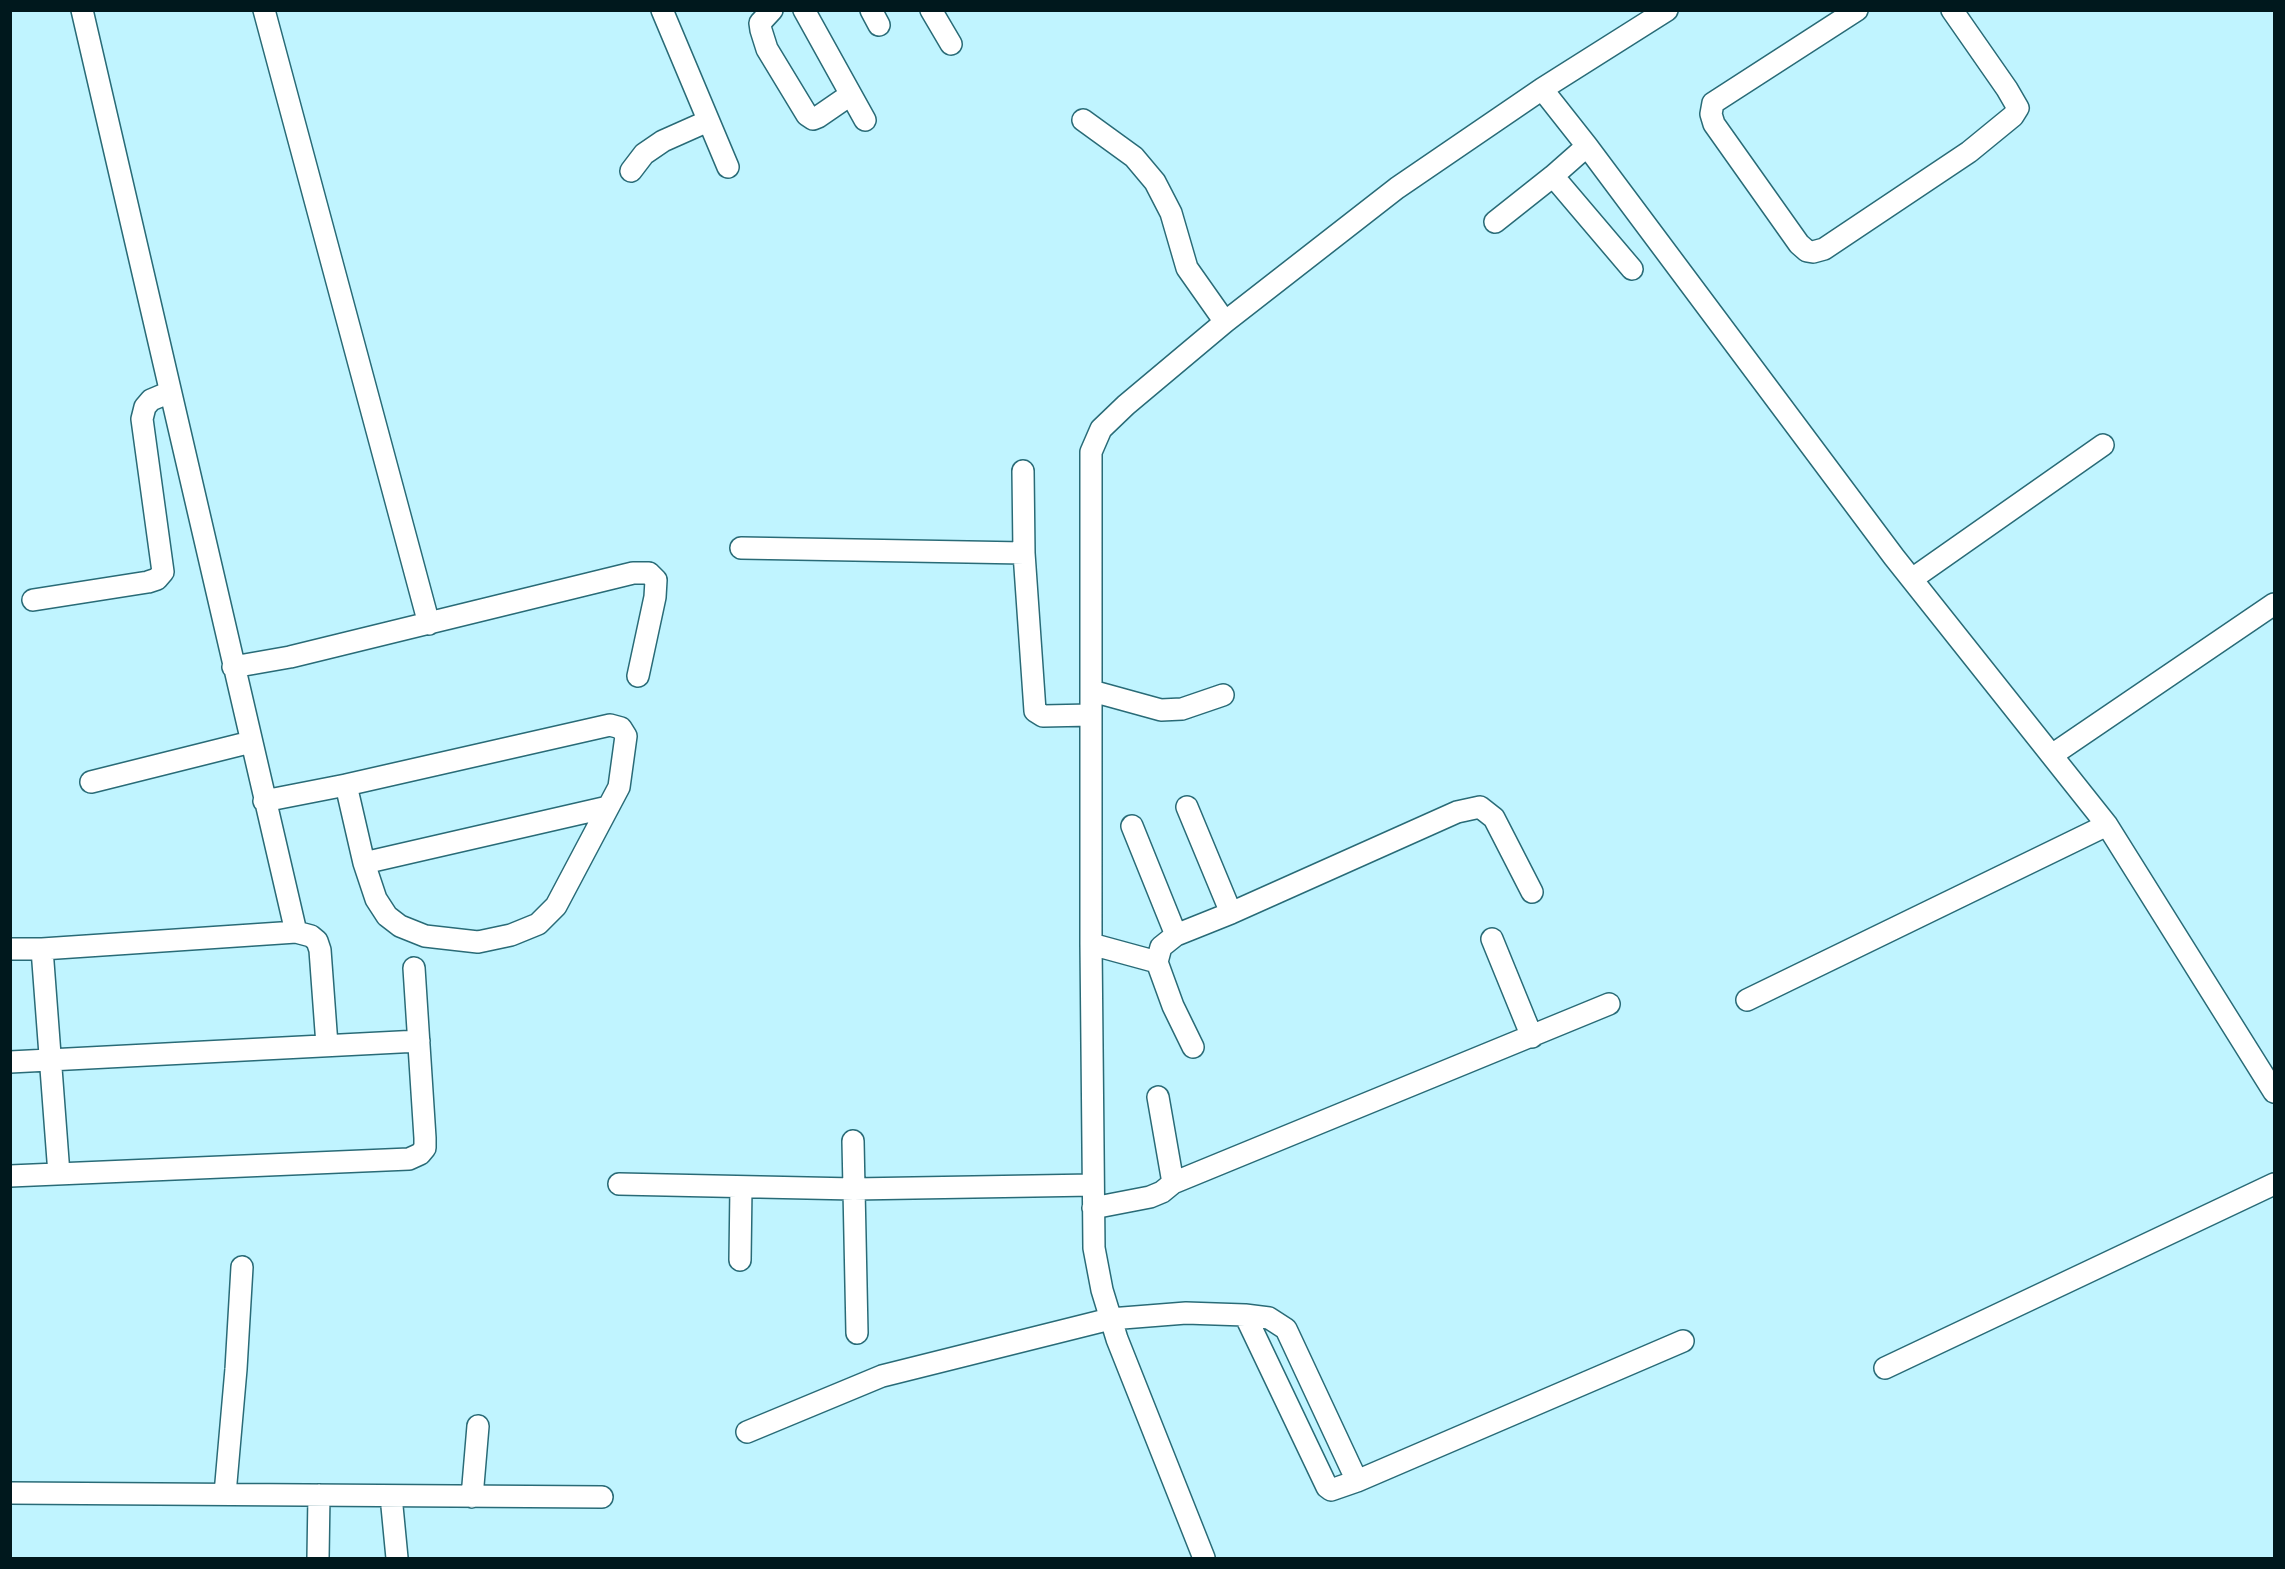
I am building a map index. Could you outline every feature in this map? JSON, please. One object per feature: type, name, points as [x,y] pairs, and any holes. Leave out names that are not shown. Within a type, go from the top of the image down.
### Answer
[{"type":"street","points":[[82,10],[296,932]]},
{"type":"street","points":[[264,10],[429,624]]},
{"type":"street","points":[[662,10],[728,167]]},
{"type":"street","points":[[772,10],[760,23],[767,49],[807,115],[813,119],[818,117],[850,94]]},
{"type":"street","points":[[804,10],[865,120]]},
{"type":"street","points":[[931,10],[951,44]]},
{"type":"street","points":[[1204,1558],[1110,1319],[1094,1248],[1091,944],[1091,452],[1101,429],[1126,405],[1224,322],[1397,188],[1542,89],[1667,10]]},
{"type":"street","points":[[1857,10],[1713,103],[1711,114],[1714,124],[1799,244],[1807,251],[1824,249],[1969,152],[2013,116],[2018,108],[1952,10]]},
{"type":"street","points":[[1542,89],[1912,579],[2107,825],[2274,1092]]},
{"type":"street","points":[[1083,120],[1134,157],[1155,182],[1171,213],[1187,268],[1224,322]]},
{"type":"street","points":[[631,171],[644,154],[663,141],[708,121]]},
{"type":"street","points":[[1495,222],[1553,177],[1587,146]]},
{"type":"street","points":[[1553,177],[1632,269]]},
{"type":"street","points":[[33,600],[148,582],[157,579],[163,572],[142,419],[145,407],[151,400],[170,392]]},
{"type":"street","points":[[1912,579],[2103,445]]},
{"type":"street","points":[[1023,471],[1024,553],[1035,711],[1043,716],[1091,715]]},
{"type":"street","points":[[741,548],[1024,553]]},
{"type":"street","points":[[233,667],[290,657],[633,573],[649,573],[656,580],[655,597],[638,676]]},
{"type":"street","points":[[2052,755],[2274,604]]},
{"type":"street","points":[[1092,691],[1161,710],[1182,710],[1223,695]]},
{"type":"street","points":[[264,801],[346,785],[610,725],[621,728],[626,736],[619,787],[556,906],[538,924],[511,935],[478,942],[425,936],[400,926],[387,915],[376,899],[364,863],[346,785]]},
{"type":"street","points":[[91,782],[251,742]]},
{"type":"street","points":[[364,863],[608,807]]},
{"type":"street","points":[[1187,807],[1231,913]]},
{"type":"street","points":[[1193,1047],[1173,1006],[1157,962],[1161,947],[1176,935],[1457,813],[1480,807],[1494,818],[1532,892]]},
{"type":"street","points":[[1747,1000],[2107,825]]},
{"type":"street","points":[[1132,826],[1176,935]]},
{"type":"street","points":[[10,949],[42,950],[296,932],[311,936],[317,941],[320,950],[327,1045]]},
{"type":"street","points":[[1492,939],[1532,1037]]},
{"type":"street","points":[[1091,944],[1157,962]]},
{"type":"street","points":[[42,950],[59,1174]]},
{"type":"street","points":[[10,1176],[409,1159],[420,1154],[425,1149],[414,968]]},
{"type":"street","points":[[1093,1208],[1150,1197],[1162,1192],[1173,1182],[1608,1004]]},
{"type":"street","points":[[10,1062],[419,1041]]},
{"type":"street","points":[[1158,1097],[1173,1182]]},
{"type":"street","points":[[853,1141],[857,1333]]},
{"type":"street","points":[[619,1184],[854,1189],[1093,1185]]},
{"type":"street","points":[[1885,1368],[2274,1184]]},
{"type":"street","points":[[740,1260],[741,1187]]},
{"type":"street","points":[[225,1494],[242,1267]]},
{"type":"street","points":[[747,1432],[882,1376],[1110,1319],[1186,1313],[1245,1315],[1269,1318],[1286,1329],[1357,1481]]},
{"type":"street","points":[[1245,1315],[1327,1486],[1331,1490],[1336,1490],[1683,1341]]},
{"type":"street","points":[[472,1497],[478,1426]]},
{"type":"street","points":[[10,1493],[602,1497]]},
{"type":"street","points":[[318,1558],[319,1496]]},
{"type":"street","points":[[391,1496],[397,1558]]}]
